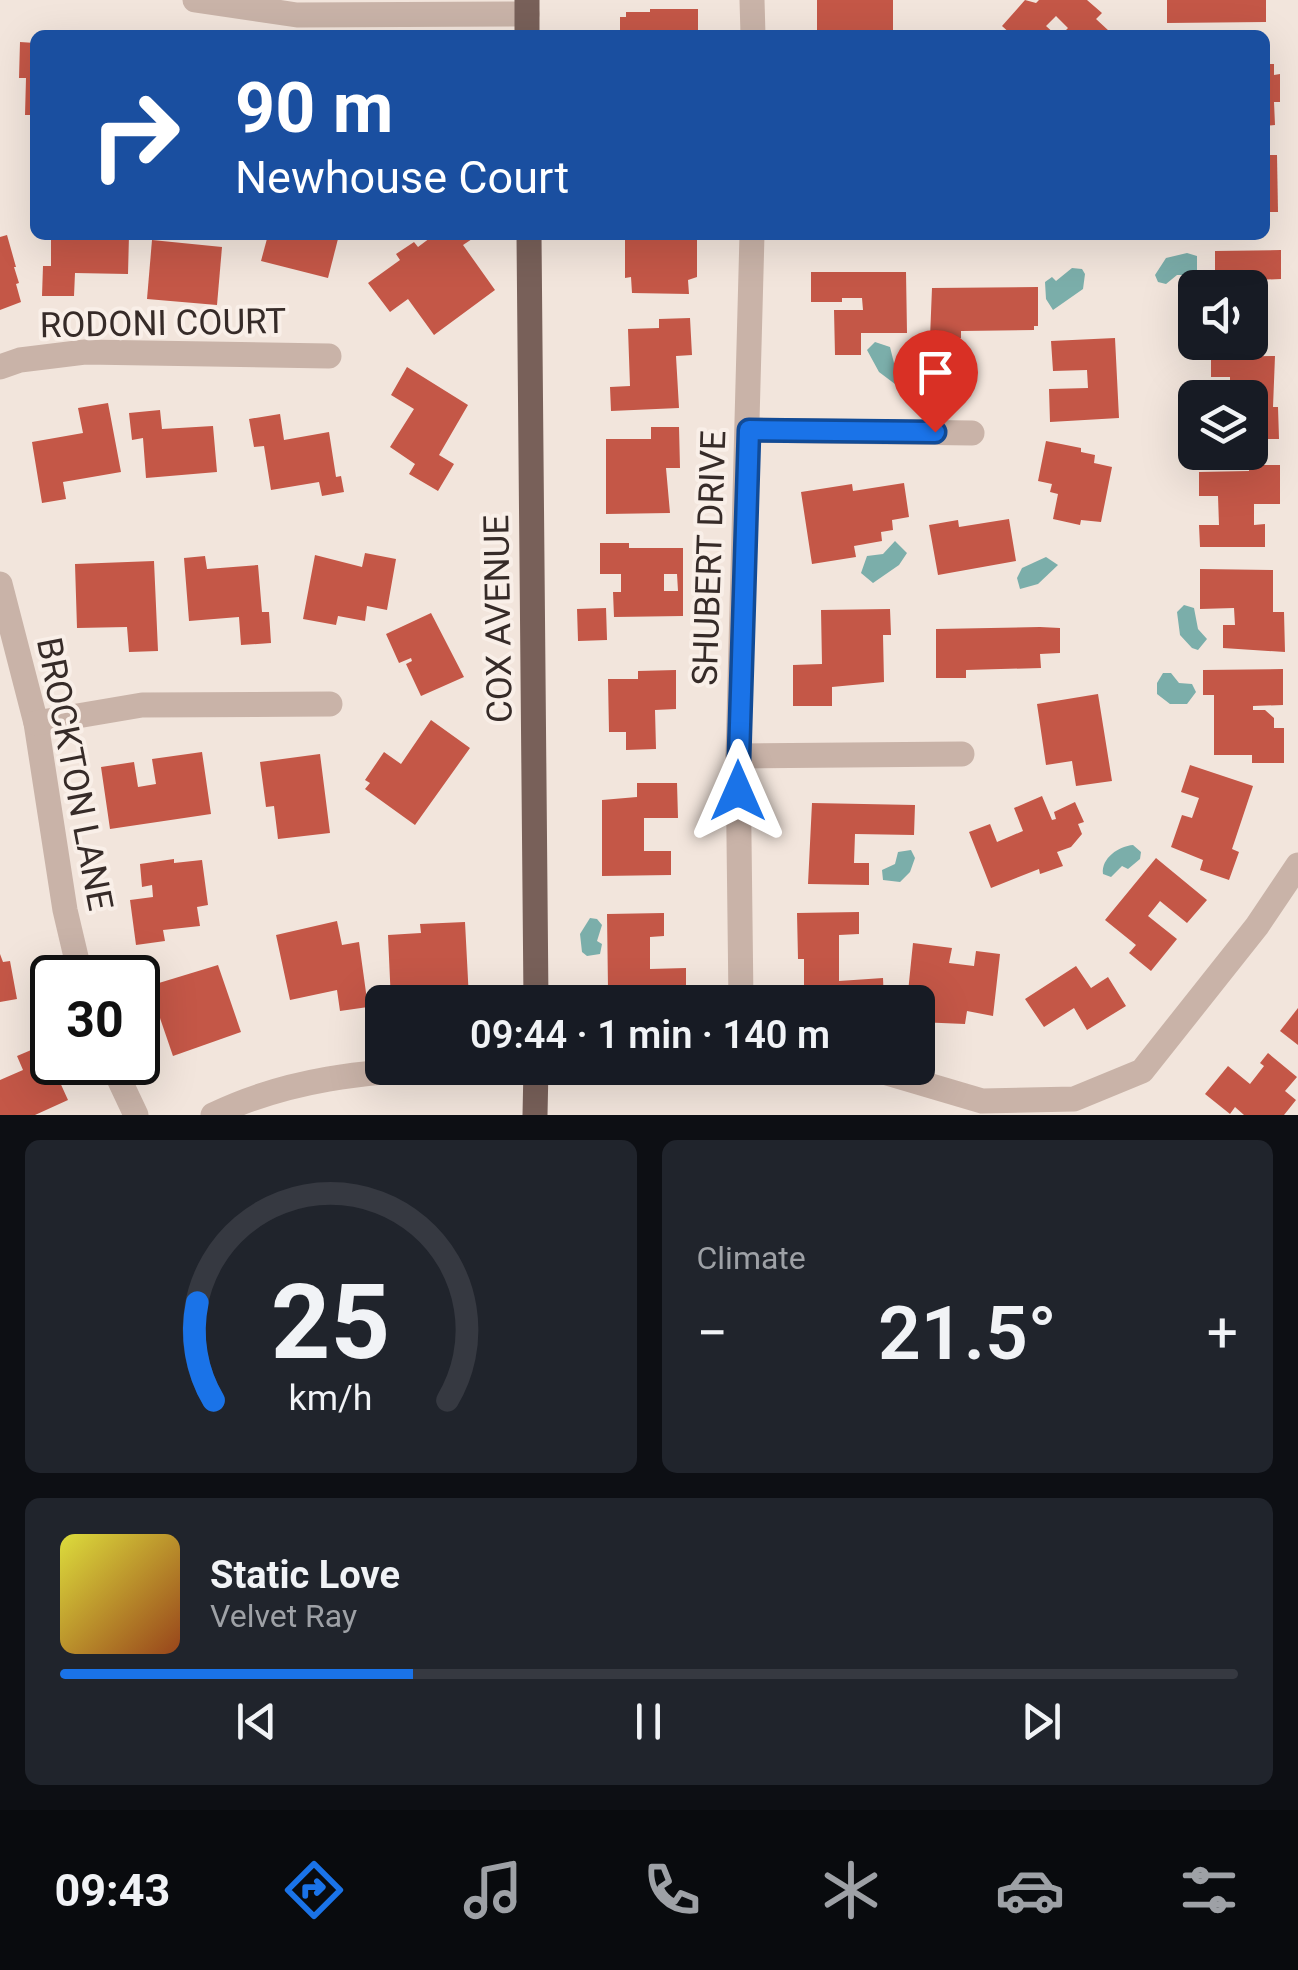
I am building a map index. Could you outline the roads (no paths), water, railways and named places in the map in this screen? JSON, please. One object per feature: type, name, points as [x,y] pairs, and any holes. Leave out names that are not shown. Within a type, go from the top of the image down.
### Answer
[{"type":"main road","name":"COX AVENUE","points":[[529,240],[536,985]]},
{"type":"main road","points":[[536,1085],[536,1115]]},
{"type":"street","points":[[195,0],[297,15],[527,16]]},
{"type":"street","points":[[752,0],[753,30]]},
{"type":"street","name":"SHUBERT DRIVE","points":[[740,985],[738,756],[752,240]]},
{"type":"street","name":"RODONI COURT","points":[[0,366],[86,352],[329,356]]},
{"type":"street","points":[[749,430],[972,432]]},
{"type":"street","name":"BROCKTON LANE","points":[[0,584],[36,723],[76,955]]},
{"type":"street","points":[[36,723],[142,705],[330,704]]},
{"type":"street","points":[[738,756],[962,754]]},
{"type":"street","points":[[928,1085],[982,1101],[1073,1107],[1142,1071],[1257,926],[1298,865]]},
{"type":"street","points":[[213,1115],[286,1086],[365,1073]]},
{"type":"street","points":[[122,1085],[136,1115]]},
{"type":"water","points":[[1187,253],[1197,256],[1197,270],[1178,270],[1178,275],[1166,284],[1158,282],[1155,275],[1166,258]]},
{"type":"water","points":[[1072,268],[1082,269],[1085,274],[1083,289],[1053,310],[1046,299],[1045,282],[1052,277],[1056,281]]},
{"type":"water","points":[[875,342],[890,347],[894,363],[904,375],[895,384],[879,372],[867,350]]},
{"type":"water","points":[[895,541],[907,553],[899,565],[873,583],[861,573],[867,556],[883,554]]},
{"type":"water","points":[[1046,557],[1058,565],[1038,584],[1020,589],[1017,578],[1022,568]]},
{"type":"water","points":[[1184,605],[1194,608],[1198,629],[1207,639],[1198,650],[1180,635],[1177,612]]},
{"type":"water","points":[[1163,673],[1171,673],[1179,683],[1192,684],[1196,692],[1187,704],[1170,704],[1157,694],[1157,683]]},
{"type":"water","points":[[1133,845],[1141,852],[1140,859],[1128,869],[1122,866],[1111,877],[1103,874],[1112,854]]},
{"type":"water","points":[[911,850],[915,858],[910,872],[900,882],[883,880],[882,870],[895,864],[898,852]]},
{"type":"water","points":[[590,918],[602,925],[597,941],[602,944],[600,954],[587,956],[582,952],[580,934]]}]
